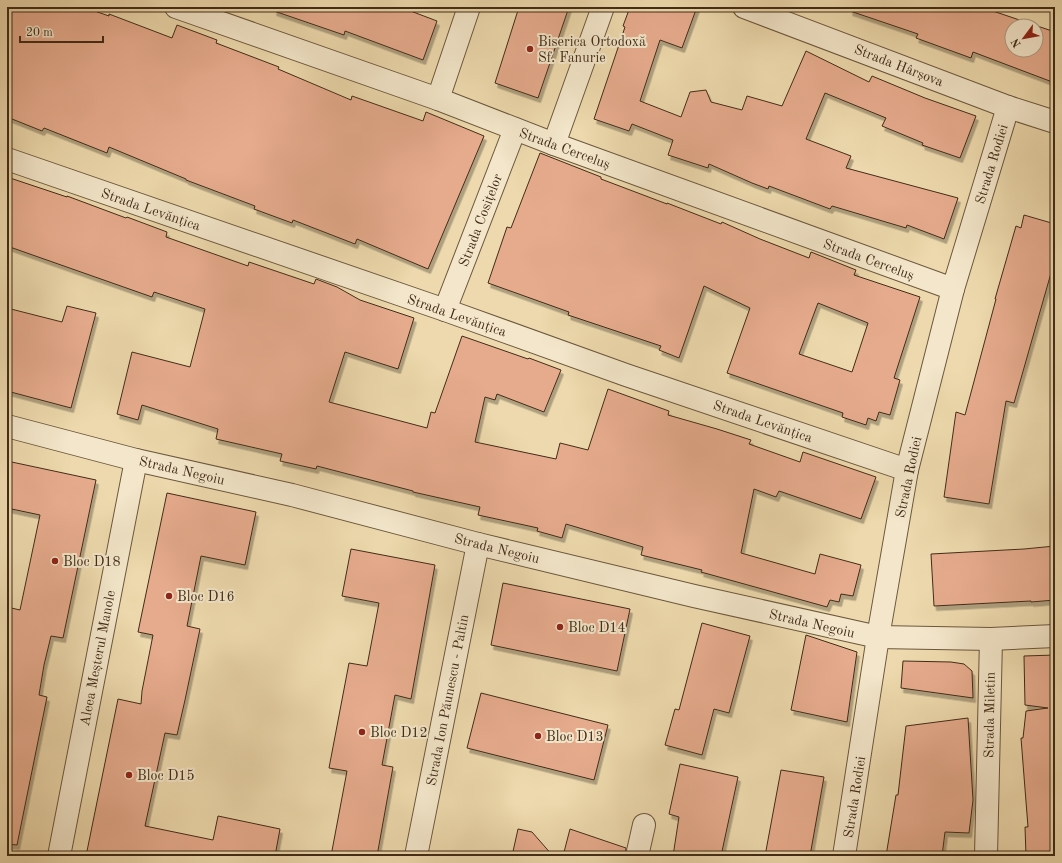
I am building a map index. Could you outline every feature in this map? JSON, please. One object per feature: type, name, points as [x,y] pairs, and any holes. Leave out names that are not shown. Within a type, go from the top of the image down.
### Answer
[{"type":"street","name":"Strada Cerceluș","points":[[176,7],[438,99],[554,144],[953,289]]},
{"type":"street","points":[[438,99],[470,7]]},
{"type":"street","points":[[554,144],[603,7]]},
{"type":"street","name":"Strada Hârșova","points":[[744,7],[1008,107],[1055,122]]},
{"type":"street","name":"Strada Rodiei","points":[[844,856],[878,638],[908,470],[953,289],[1008,107]]},
{"type":"street","name":"Strada Cosițelor","points":[[445,310],[515,129]]},
{"type":"street","name":"Strada Levănțica","points":[[7,159],[445,310],[626,375],[908,470]]},
{"type":"street","name":"Strada Negoiu","points":[[7,426],[136,460],[292,495],[478,544],[694,596],[878,638],[991,639]]},
{"type":"street","name":"Aleea Meșterul Manole","points":[[58,856],[136,460]]},
{"type":"street","name":"Strada Ion Păunescu - Paltin","points":[[416,856],[478,544]]},
{"type":"street","points":[[991,639],[1055,636]]},
{"type":"street","name":"Strada Miletin","points":[[986,856],[991,639]]},
{"type":"street","points":[[637,856],[644,825]]},
{"type":"building","points":[[7,7],[83,7],[109,16],[109,14],[172,38],[177,25],[217,40],[216,43],[279,67],[278,69],[351,100],[352,96],[423,121],[426,112],[484,136],[428,269],[357,239],[355,244],[293,220],[292,223],[254,209],[255,206],[186,180],[109,147],[107,153],[44,128],[42,131],[7,117]]},
{"type":"building","points":[[275,7],[400,7],[437,21],[423,60],[345,31],[344,35],[274,11]]},
{"type":"building","name":"Biserica Ortodoxă Sf. Fanurie","points":[[519,7],[569,7],[538,98],[495,83]]},
{"type":"building","points":[[630,7],[697,7],[682,48],[660,40],[640,101],[681,117],[690,92],[706,90],[711,102],[742,110],[747,96],[782,106],[806,51],[869,82],[872,76],[925,98],[976,116],[960,158],[922,145],[923,143],[882,126],[886,118],[825,93],[806,139],[851,156],[846,168],[958,198],[944,239],[907,225],[906,228],[832,206],[830,209],[769,186],[768,189],[709,164],[708,168],[668,155],[673,140],[632,124],[629,131],[594,119],[625,27],[623,26]]},
{"type":"building","points":[[851,7],[981,7],[1014,18],[1004,18],[1004,58],[1044,58],[1044,28],[1055,32],[1055,83],[973,52],[971,58],[916,38],[918,34],[850,11]]},
{"type":"building","points":[[540,153],[601,177],[601,179],[721,224],[722,222],[809,258],[811,252],[856,270],[854,275],[920,297],[894,378],[900,380],[890,415],[879,412],[876,421],[868,418],[866,425],[842,417],[843,413],[727,373],[750,308],[704,286],[679,358],[659,350],[661,346],[568,315],[569,312],[488,283],[507,227],[511,228]],"holes":[[[818,303],[868,323],[852,372],[799,354]]]},
{"type":"building","points":[[7,177],[67,196],[126,218],[127,217],[167,232],[166,237],[248,266],[249,262],[314,284],[316,279],[337,287],[360,300],[414,318],[398,369],[345,352],[329,402],[427,428],[431,412],[435,413],[462,336],[561,370],[544,412],[497,394],[495,400],[485,397],[475,442],[556,459],[560,443],[588,450],[608,389],[669,411],[668,415],[751,440],[749,444],[800,462],[803,452],[876,477],[861,519],[779,491],[776,497],[754,489],[741,553],[815,574],[820,554],[861,565],[853,596],[841,594],[839,602],[830,600],[827,607],[701,572],[702,570],[641,555],[643,547],[566,524],[562,538],[537,531],[538,528],[478,515],[480,507],[413,492],[317,466],[316,469],[280,461],[282,454],[216,439],[218,429],[142,405],[138,420],[117,414],[132,352],[190,367],[205,309],[154,292],[152,297],[7,246]]},
{"type":"building","points":[[1024,215],[1055,224],[1055,259],[1014,403],[1006,401],[989,504],[944,497],[956,412],[965,415],[995,299],[1016,226],[1021,228]]},
{"type":"building","points":[[67,306],[96,313],[71,408],[7,391],[7,308],[62,322]]},
{"type":"building","name":"Bloc D18","points":[[7,461],[96,480],[63,638],[51,636],[44,665],[39,695],[47,697],[17,845],[7,844],[7,607],[20,610],[40,515],[7,508]]},
{"type":"building","points":[[167,493],[256,512],[245,565],[201,556],[187,626],[200,629],[177,735],[165,733],[145,826],[213,840],[218,816],[280,829],[275,856],[86,856],[118,699],[141,704],[142,691],[153,635],[138,632]]},
{"type":"building","points":[[1055,546],[1055,600],[934,606],[931,554]]},
{"type":"building","name":"Bloc D12","points":[[351,549],[435,565],[411,699],[395,695],[382,765],[393,767],[377,856],[331,856],[347,771],[329,768],[349,663],[367,666],[379,603],[342,596]]},
{"type":"building","name":"Bloc D14","points":[[503,583],[630,609],[617,671],[491,645]]},
{"type":"building","points":[[702,623],[750,636],[729,713],[714,709],[702,755],[665,745],[675,709],[679,710]]},
{"type":"building","points":[[806,635],[857,652],[847,722],[791,710]]},
{"type":"building","points":[[1055,655],[1055,856],[1026,856],[1025,827],[1028,827],[1021,738],[1023,738],[1026,711],[1048,708],[1025,705],[1024,656]]},
{"type":"building","points":[[903,661],[951,662],[964,664],[972,671],[973,698],[901,688]]},
{"type":"building","name":"Bloc D13","points":[[481,693],[608,725],[594,780],[467,748]]},
{"type":"building","points":[[968,718],[973,800],[969,833],[945,832],[942,856],[886,856],[896,795],[898,795],[906,726]]},
{"type":"building","points":[[680,764],[738,777],[721,856],[673,856],[679,817],[669,814]]},
{"type":"building","points":[[781,770],[824,777],[810,856],[765,856]]},
{"type":"building","points":[[518,829],[532,832],[553,856],[512,856]]},
{"type":"building","points":[[570,829],[626,848],[625,856],[563,856]]},
{"type":"place","name":"Biserica Ortodoxă Sf. Fanurie","points":[[530,49]]},
{"type":"place","name":"Bloc D18","points":[[55,561]]},
{"type":"place","name":"Bloc D16","points":[[169,596]]},
{"type":"place","name":"Bloc D14","points":[[560,627]]},
{"type":"place","name":"Bloc D12","points":[[362,732]]},
{"type":"place","name":"Bloc D13","points":[[538,736]]},
{"type":"place","name":"Bloc D15","points":[[129,775]]}]
